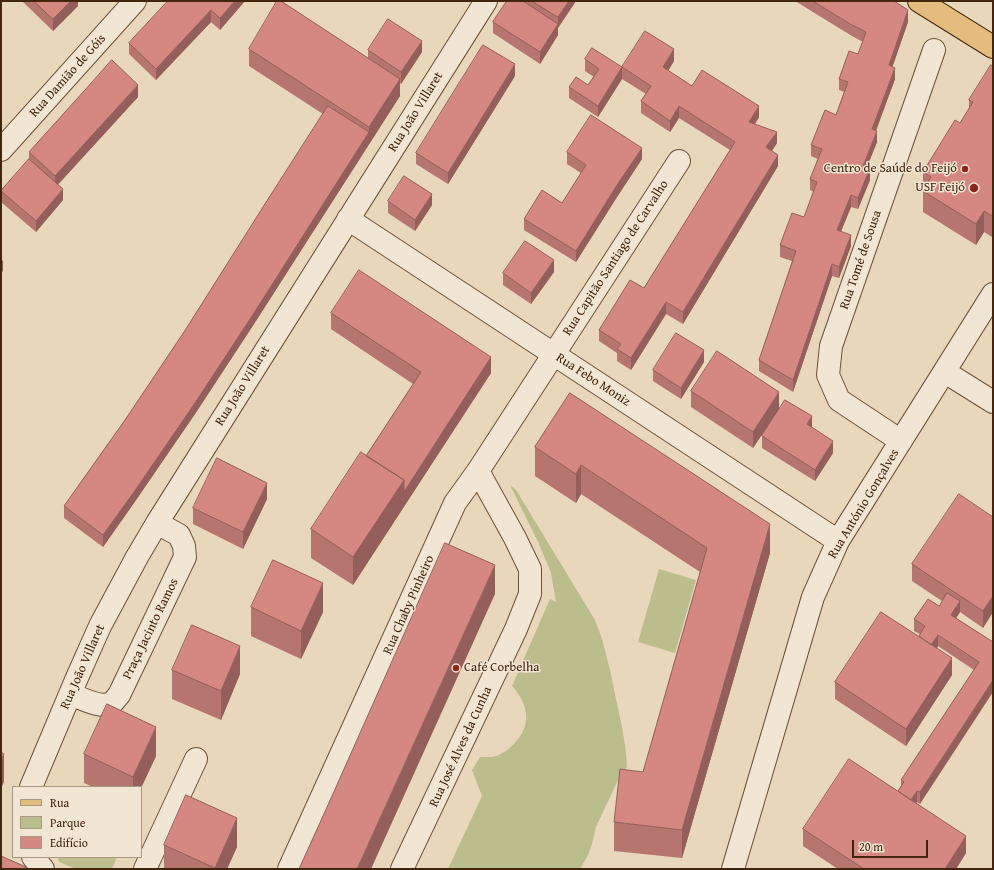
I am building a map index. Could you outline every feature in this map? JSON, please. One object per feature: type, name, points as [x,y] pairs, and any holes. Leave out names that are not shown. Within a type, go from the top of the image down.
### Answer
[{"type":"main road","points":[[919,1],[993,48]]},
{"type":"street","name":"Rua Damião de Góis","points":[[1,150],[135,1]]},
{"type":"street","name":"Rua João Villaret","points":[[31,786],[100,626],[136,557],[486,1]]},
{"type":"street","name":"Rua Tomé de Sousa","points":[[901,441],[839,400],[828,375],[832,346],[934,50]]},
{"type":"street","name":"Rua Capitão Santiago de Carvalho","points":[[554,354],[679,161]]},
{"type":"street","name":"Rua Febo Moniz","points":[[348,219],[838,541]]},
{"type":"street","name":"Rua António Gonçalves","points":[[733,869],[813,598],[838,541],[993,294]]},
{"type":"street","name":"Rua Chaby Pinheiro","points":[[289,869],[455,503],[478,471],[554,354]]},
{"type":"street","points":[[945,372],[993,402]]},
{"type":"street","name":"Rua José Alves da Cunha","points":[[402,869],[516,629],[530,594],[530,569],[515,538],[478,471]]},
{"type":"street","name":"Praça Jacinto Ramos","points":[[70,694],[92,703],[104,705],[112,703],[119,695],[185,557],[184,546],[179,535],[157,523]]},
{"type":"street","points":[[145,869],[196,759]]},
{"type":"street","points":[[34,858],[43,869]]},
{"type":"green space","points":[[510,485],[516,490],[595,620],[602,639],[610,670],[623,732],[627,767],[618,780],[596,827],[588,855],[580,869],[448,869],[482,796],[472,770],[480,757],[493,757],[504,752],[514,744],[523,731],[526,719],[525,707],[512,686],[550,599],[556,602],[551,573],[539,544]]},
{"type":"green space","points":[[659,569],[696,580],[675,653],[638,642]]},
{"type":"green space","points":[[58,858],[117,858],[112,869],[76,869],[59,862]]},
{"type":"building","points":[[34,1],[71,1],[53,19]]},
{"type":"building","points":[[168,1],[235,1],[220,18],[211,10],[156,69],[129,43]]},
{"type":"building","points":[[277,1],[281,1],[400,79],[369,127],[249,49]]},
{"type":"building","points":[[507,1],[523,1],[558,24],[540,52],[493,22]]},
{"type":"building","points":[[532,1],[569,1],[558,17]]},
{"type":"building","points":[[813,1],[894,1],[908,10],[889,65],[895,68],[872,129],[877,131],[863,166],[870,168],[858,198],[851,195],[837,230],[851,235],[839,267],[832,264],[793,380],[759,360],[796,251],[780,245],[792,213],[804,217],[817,182],[810,179],[822,149],[811,145],[825,110],[836,115],[848,82],[839,79],[849,51],[858,54],[866,32]]},
{"type":"building","points":[[388,19],[422,41],[401,72],[368,50]]},
{"type":"building","points":[[645,31],[674,49],[663,67],[692,86],[702,70],[759,106],[749,122],[777,132],[766,147],[778,155],[683,312],[666,302],[631,358],[617,349],[621,344],[599,330],[630,280],[644,288],[735,142],[679,106],[670,121],[641,101],[651,86],[622,67]]},
{"type":"building","points":[[483,45],[515,64],[448,173],[416,153]]},
{"type":"building","points":[[592,48],[622,67],[598,106],[569,87],[576,77],[588,85],[599,69],[585,59]]},
{"type":"building","points":[[112,60],[138,85],[55,176],[29,152]]},
{"type":"building","name":"Centro de Saúde do Feijó","points":[[991,65],[993,66],[993,215],[992,216],[984,211],[976,224],[923,191],[931,177],[923,172],[955,120],[960,123],[973,102],[969,100]]},
{"type":"building","points":[[328,106],[369,132],[195,403],[103,535],[64,506],[125,420],[184,332]]},
{"type":"building","points":[[591,115],[642,148],[576,251],[524,219],[542,190],[562,203],[586,165],[567,152]]},
{"type":"building","points":[[29,159],[63,189],[36,221],[1,191]]},
{"type":"building","points":[[404,176],[432,194],[415,220],[388,201]]},
{"type":"building","points":[[525,241],[554,260],[531,293],[503,273]]},
{"type":"building","points":[[359,270],[491,357],[404,492],[404,480],[366,456],[421,372],[331,313]]},
{"type":"building","points":[[676,333],[704,350],[681,388],[653,370]]},
{"type":"building","points":[[717,351],[779,392],[753,432],[691,391]]},
{"type":"building","points":[[570,393],[770,524],[682,830],[614,822],[620,769],[643,772],[707,548],[581,465],[576,474],[535,447]]},
{"type":"building","points":[[785,400],[812,416],[807,424],[833,441],[815,470],[762,436]]},
{"type":"building","points":[[361,452],[404,480],[353,557],[311,529]]},
{"type":"building","points":[[217,458],[267,483],[243,532],[193,508]]},
{"type":"building","points":[[959,494],[993,517],[993,596],[983,611],[912,564]]},
{"type":"building","points":[[445,543],[495,565],[357,869],[299,869],[328,805]]},
{"type":"building","points":[[273,560],[323,583],[301,631],[251,607]]},
{"type":"building","points":[[947,593],[960,601],[951,615],[993,642],[993,680],[920,792],[917,791],[911,800],[898,791],[904,782],[901,780],[979,662],[938,635],[931,645],[919,636],[925,626],[914,619],[928,599],[939,606]]},
{"type":"building","points":[[881,612],[952,658],[906,729],[835,682]]},
{"type":"building","points":[[192,625],[240,646],[221,691],[172,670]]},
{"type":"building","points":[[107,704],[156,727],[133,777],[84,754]]},
{"type":"building","points":[[1,752],[4,754],[1,760]]},
{"type":"building","points":[[849,759],[966,836],[945,869],[864,869],[803,829]]},
{"type":"building","points":[[186,795],[237,818],[215,868],[164,845]]},
{"type":"building","points":[[1,856],[26,867],[25,869],[1,869]]},
{"type":"place","name":"Centro de Saúde do Feijó","points":[[965,169]]},
{"type":"place","name":"USF Feijó","points":[[974,188]]},
{"type":"place","name":"Café Corbelha","points":[[456,668]]}]
